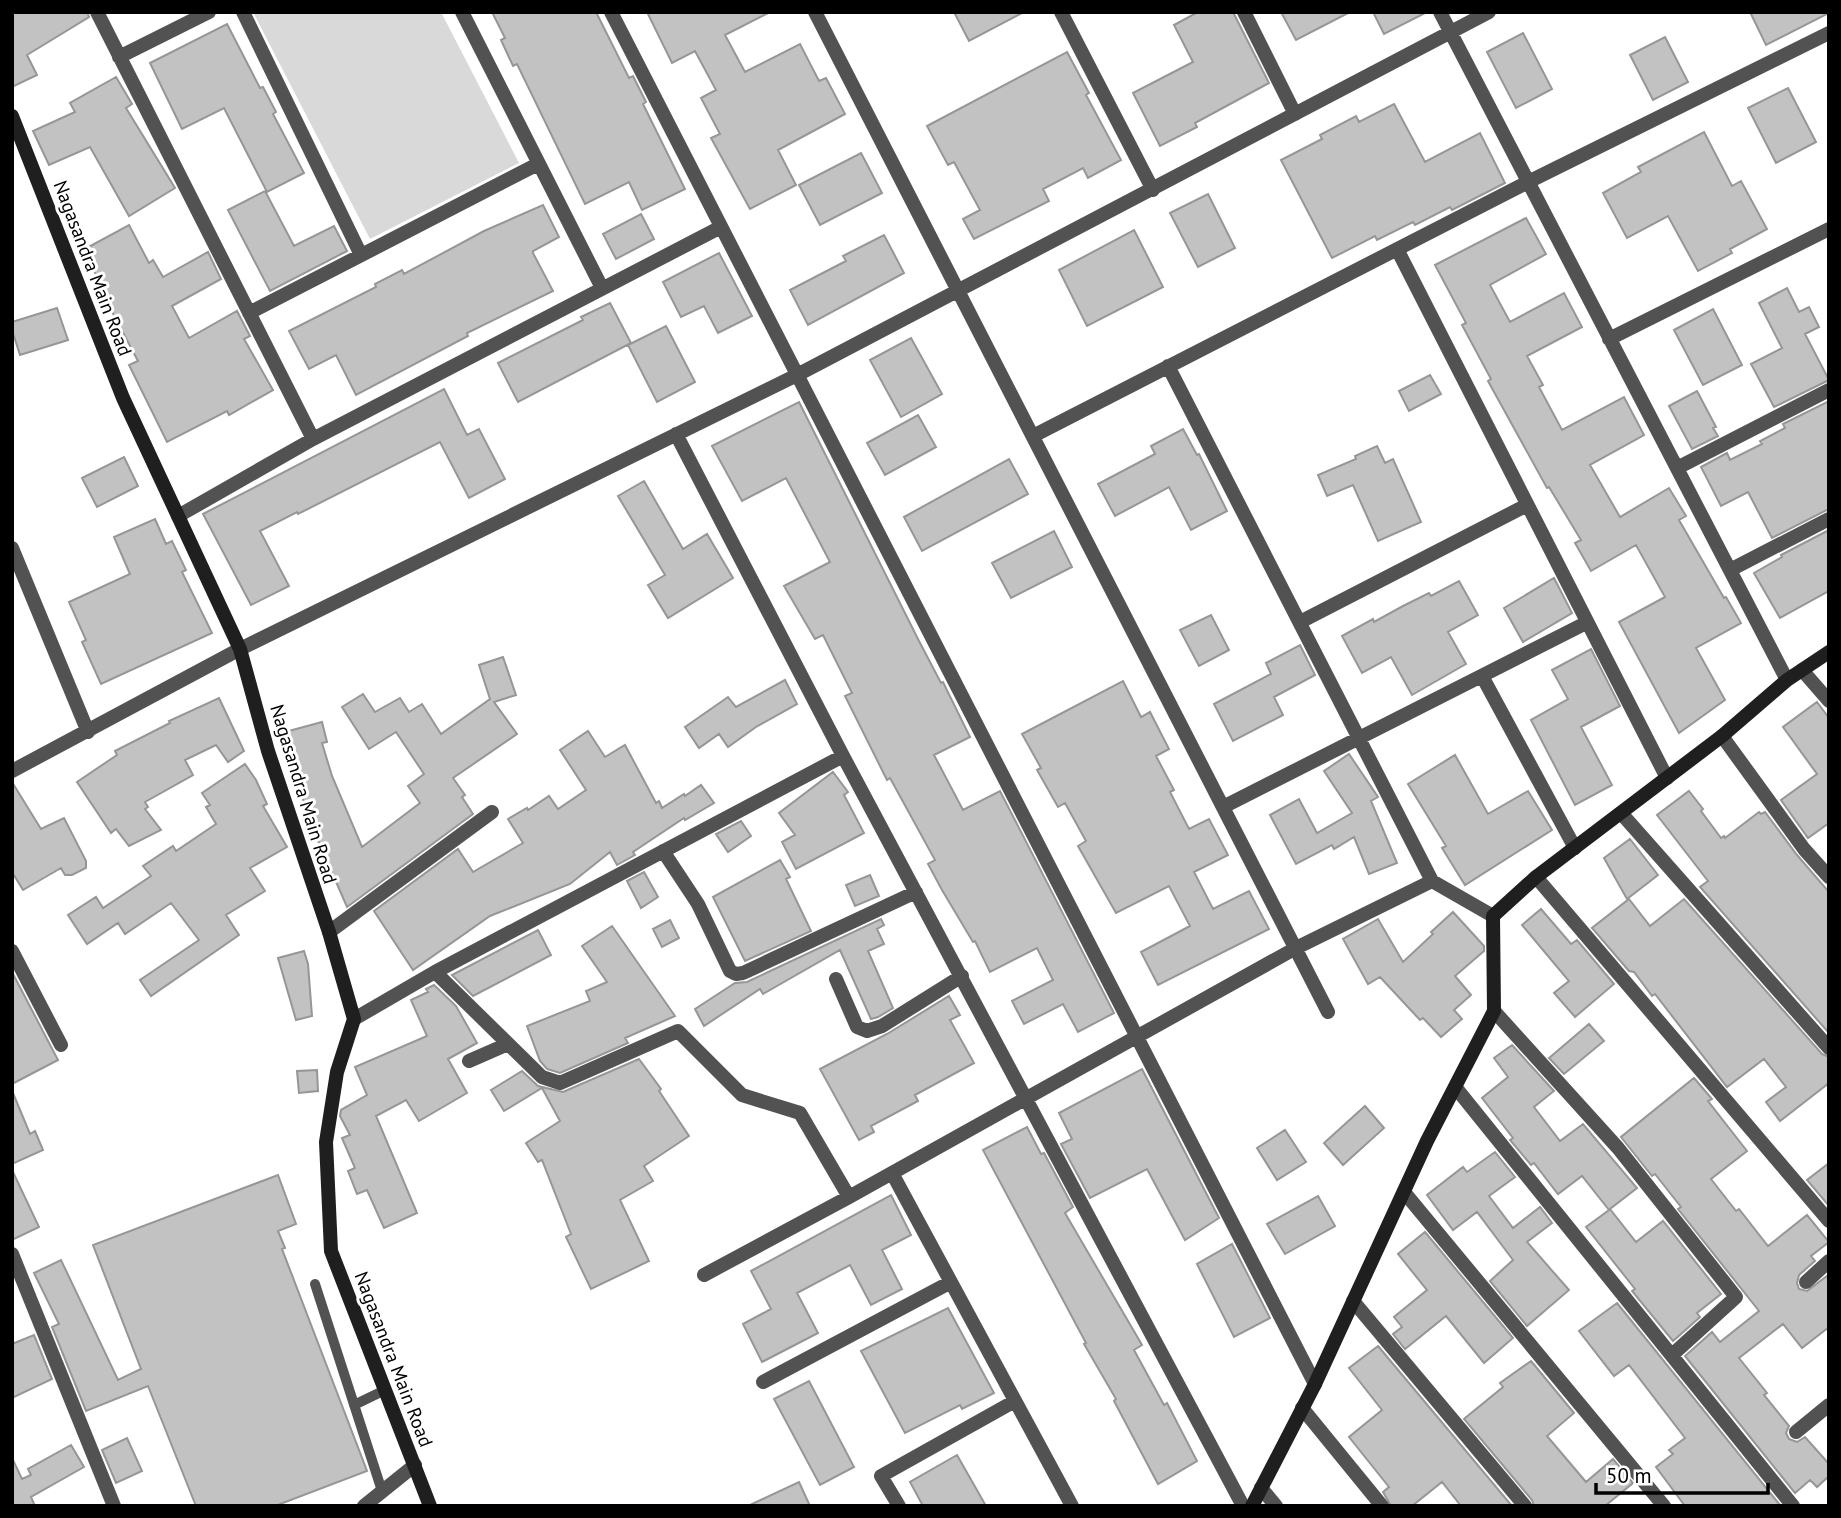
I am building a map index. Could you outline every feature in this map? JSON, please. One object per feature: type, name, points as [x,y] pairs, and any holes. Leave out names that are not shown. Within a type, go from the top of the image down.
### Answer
[{"type":"street","points":[[97,12],[313,439]]},
{"type":"street","points":[[119,57],[209,12]]},
{"type":"street","points":[[243,12],[361,255]]},
{"type":"street","points":[[461,12],[602,289]]},
{"type":"street","points":[[611,12],[1315,1384]]},
{"type":"street","points":[[815,12],[1328,1012]]},
{"type":"street","points":[[1061,12],[1153,190]]},
{"type":"street","points":[[1244,12],[1295,114]]},
{"type":"street","points":[[1440,12],[1787,680]]},
{"type":"street","points":[[12,771],[240,649],[797,375],[1489,12]]},
{"type":"street","points":[[1033,436],[1528,182],[1829,33]]},
{"type":"street","name":"Nagasandra Main Road","points":[[12,116],[123,398],[240,649],[268,751],[329,932],[354,1019],[337,1072],[326,1142],[331,1251],[430,1506]]},
{"type":"street","points":[[249,313],[538,164]]},
{"type":"street","points":[[178,516],[313,439],[721,226]]},
{"type":"street","points":[[1609,340],[1829,229]]},
{"type":"street","points":[[1397,249],[1667,778]]},
{"type":"street","points":[[1168,366],[1432,881],[1493,916]]},
{"type":"street","points":[[1677,468],[1829,390]]},
{"type":"street","points":[[676,434],[843,756],[1243,1506]]},
{"type":"street","points":[[1300,622],[1527,505]]},
{"type":"street","points":[[1730,570],[1829,519]]},
{"type":"street","points":[[12,548],[89,732]]},
{"type":"street","points":[[1223,807],[1587,623]]},
{"type":"street","points":[[1252,1506],[1315,1384],[1427,1141],[1494,1011],[1493,916],[1536,877],[1722,736],[1787,680],[1829,652]]},
{"type":"street","points":[[1802,670],[1829,701]]},
{"type":"street","points":[[1482,676],[1575,848]]},
{"type":"street","points":[[1722,736],[1804,849],[1829,877]]},
{"type":"street","points":[[354,1019],[435,972],[843,756]]},
{"type":"street","points":[[329,932],[492,811]]},
{"type":"street","points":[[1621,813],[1829,1048]]},
{"type":"street","points":[[663,851],[698,904],[730,971],[736,974],[916,892]]},
{"type":"street","points":[[1536,877],[1829,1221]]},
{"type":"street","points":[[704,1275],[1296,948],[1432,881]]},
{"type":"street","points":[[12,951],[61,1045]]},
{"type":"street","points":[[435,972],[542,1077],[561,1083],[678,1031],[742,1095],[800,1113],[849,1197]]},
{"type":"street","points":[[836,979],[857,1027],[867,1031],[882,1026],[962,976]]},
{"type":"street","points":[[1494,1011],[1618,1148],[1736,1297],[1672,1355]]},
{"type":"street","points":[[469,1061],[508,1044]]},
{"type":"street","points":[[1456,1088],[1793,1506]]},
{"type":"street","points":[[892,1173],[1072,1506]]},
{"type":"street","points":[[1404,1192],[1664,1506]]},
{"type":"street","points":[[12,1254],[114,1506]]},
{"type":"street","points":[[1806,1282],[1829,1261]]},
{"type":"street","points":[[763,1382],[951,1282]]},
{"type":"street","points":[[1353,1301],[1525,1506]]},
{"type":"street","points":[[899,1506],[881,1476],[1015,1401]]},
{"type":"street","points":[[1796,1432],[1829,1405]]},
{"type":"street","points":[[1302,1408],[1382,1506]]},
{"type":"street","points":[[364,1506],[415,1465]]},
{"type":"street","points":[[1261,1488],[1276,1506]]},
{"type":"lane","points":[[315,1284],[382,1491]]},
{"type":"lane","points":[[354,1405],[385,1390]]},
{"type":"shaded area","points":[[253,12],[441,12],[519,163],[370,239]]},
{"type":"building","points":[[12,12],[87,12],[89,17],[27,55],[37,75],[12,87]]},
{"type":"building","points":[[492,12],[596,12],[629,78],[633,76],[646,102],[643,104],[685,189],[642,210],[629,182],[585,204],[517,64],[513,66],[501,40],[505,38]]},
{"type":"building","points":[[647,12],[770,12],[725,35],[745,72],[800,44],[819,81],[826,78],[845,114],[778,150],[796,185],[750,209],[711,138],[720,134],[701,98],[716,90],[695,51],[672,63]]},
{"type":"building","points":[[954,12],[1024,12],[969,41]]},
{"type":"building","points":[[1198,12],[1233,12],[1269,83],[1195,123],[1197,127],[1160,146],[1133,93],[1193,62],[1174,25]]},
{"type":"building","points":[[1281,12],[1350,12],[1296,40]]},
{"type":"building","points":[[1373,12],[1427,12],[1384,34]]},
{"type":"building","points":[[1750,12],[1829,12],[1829,13],[1766,45]]},
{"type":"building","points":[[227,24],[260,88],[263,87],[276,112],[273,114],[304,173],[267,192],[224,108],[182,129],[150,63]]},
{"type":"building","points":[[1523,33],[1552,89],[1516,108],[1487,52]]},
{"type":"building","points":[[1665,37],[1688,82],[1653,100],[1630,55]]},
{"type":"building","points":[[1067,52],[1089,93],[1086,95],[1121,160],[1088,178],[1083,168],[1043,189],[1049,201],[974,239],[963,219],[980,210],[954,162],[948,165],[927,126]]},
{"type":"building","points":[[116,77],[132,104],[126,108],[175,188],[129,216],[90,147],[49,165],[33,131],[75,112],[70,103]]},
{"type":"building","points":[[1788,88],[1816,142],[1776,163],[1748,108]]},
{"type":"building","points":[[1394,104],[1425,162],[1480,133],[1505,183],[1452,210],[1450,207],[1377,240],[1375,236],[1332,258],[1281,160],[1322,139],[1320,135],[1356,116],[1359,122]]},
{"type":"building","points":[[1704,132],[1732,186],[1741,181],[1767,229],[1730,249],[1732,253],[1698,271],[1668,216],[1627,238],[1603,193],[1641,172],[1638,167]]},
{"type":"building","points":[[861,153],[882,193],[820,225],[799,185]]},
{"type":"building","points":[[265,191],[294,246],[334,226],[347,251],[270,291],[228,210]]},
{"type":"building","points":[[1208,194],[1235,248],[1198,267],[1170,213]]},
{"type":"building","points":[[543,205],[559,237],[533,253],[553,291],[467,333],[468,336],[356,395],[336,355],[309,369],[289,331],[376,287],[375,284],[402,270],[404,274],[484,231]]},
{"type":"building","points":[[641,214],[654,239],[616,259],[603,234]]},
{"type":"building","points":[[1526,218],[1546,254],[1490,285],[1510,322],[1564,293],[1582,327],[1527,356],[1543,385],[1539,387],[1562,430],[1624,397],[1644,435],[1590,465],[1620,517],[1669,488],[1686,516],[1679,520],[1741,623],[1696,648],[1725,700],[1679,733],[1619,622],[1665,597],[1636,545],[1591,571],[1575,543],[1581,540],[1549,487],[1547,488],[1488,381],[1491,379],[1462,325],[1466,323],[1435,265]]},
{"type":"building","points":[[129,225],[149,263],[153,260],[163,277],[208,252],[221,279],[172,306],[189,338],[237,311],[250,336],[244,339],[273,390],[229,415],[227,411],[167,442],[129,365],[138,361],[83,250]]},
{"type":"building","points":[[1134,230],[1163,287],[1087,326],[1059,270]]},
{"type":"building","points":[[884,235],[904,273],[808,325],[790,290],[846,261],[843,256]]},
{"type":"building","points":[[719,253],[752,316],[718,333],[704,306],[681,317],[663,282]]},
{"type":"building","points":[[1787,288],[1799,312],[1809,307],[1819,327],[1805,334],[1829,380],[1774,407],[1751,364],[1782,348],[1759,303]]},
{"type":"building","points":[[610,303],[631,343],[518,402],[498,363],[583,320],[581,317]]},
{"type":"building","points":[[57,308],[68,340],[20,355],[12,322]]},
{"type":"building","points":[[1713,309],[1742,365],[1703,385],[1674,330]]},
{"type":"building","points":[[666,326],[695,382],[657,402],[628,345]]},
{"type":"building","points":[[911,338],[942,394],[901,417],[870,360]]},
{"type":"building","points":[[1430,375],[1441,394],[1409,411],[1399,391]]},
{"type":"building","points":[[444,389],[467,435],[479,429],[505,479],[469,498],[440,442],[298,514],[297,512],[260,531],[289,586],[251,605],[203,514]]},
{"type":"building","points":[[1697,391],[1718,436],[1692,449],[1669,406]]},
{"type":"building","points":[[1829,401],[1829,509],[1772,538],[1748,492],[1721,506],[1701,467],[1727,453],[1730,460],[1762,444],[1760,441],[1785,428],[1783,424]]},
{"type":"building","points":[[799,402],[970,737],[934,755],[963,810],[1000,791],[1114,1013],[1078,1032],[1063,1004],[1024,1024],[1012,1001],[1053,980],[1037,948],[990,972],[975,941],[973,942],[928,864],[935,860],[890,778],[887,780],[845,696],[852,693],[823,635],[815,639],[784,586],[830,562],[786,478],[742,501],[712,446]]},
{"type":"building","points":[[918,415],[936,447],[885,475],[867,443]]},
{"type":"building","points":[[1183,429],[1197,455],[1199,454],[1227,511],[1191,530],[1169,487],[1115,516],[1098,484],[1155,454],[1151,446]]},
{"type":"building","points":[[1377,446],[1385,463],[1393,459],[1421,522],[1378,541],[1353,485],[1327,496],[1318,475],[1356,459],[1355,456]]},
{"type":"building","points":[[124,457],[138,486],[97,507],[82,478]]},
{"type":"building","points":[[1009,459],[1028,494],[922,551],[904,517]]},
{"type":"building","points":[[644,481],[683,549],[707,534],[733,578],[668,618],[648,585],[665,575],[618,496]]},
{"type":"building","points":[[155,519],[166,544],[172,541],[186,570],[182,572],[212,633],[101,684],[82,642],[86,640],[69,602],[130,574],[114,537]]},
{"type":"building","points":[[1829,530],[1829,591],[1780,618],[1754,573],[1782,557],[1781,555]]},
{"type":"building","points":[[1054,531],[1072,567],[1011,598],[992,563]]},
{"type":"building","points":[[1554,578],[1572,613],[1523,642],[1504,608]]},
{"type":"building","points":[[1459,581],[1478,615],[1448,632],[1466,664],[1412,695],[1391,657],[1362,673],[1342,636],[1373,619],[1374,622],[1429,593],[1431,596]]},
{"type":"building","points":[[1211,615],[1229,650],[1199,666],[1180,630]]},
{"type":"building","points":[[1300,645],[1315,675],[1274,697],[1283,715],[1233,741],[1214,704],[1271,674],[1266,663]]},
{"type":"building","points":[[1591,649],[1620,706],[1581,727],[1612,785],[1575,805],[1531,720],[1568,699],[1552,670]]},
{"type":"building","points":[[503,657],[516,695],[494,702],[517,734],[453,778],[465,795],[462,797],[473,814],[347,907],[302,804],[304,803],[285,732],[322,722],[327,742],[322,743],[332,776],[362,847],[420,803],[408,786],[424,774],[396,732],[369,749],[342,707],[363,694],[375,712],[400,698],[409,712],[422,704],[441,734],[490,699],[479,665]]},
{"type":"building","points":[[785,680],[797,704],[756,727],[728,747],[719,734],[699,748],[685,727],[728,697],[736,707]]},
{"type":"building","points":[[1123,681],[1141,717],[1150,712],[1169,749],[1156,756],[1174,790],[1170,792],[1189,829],[1209,819],[1228,855],[1194,872],[1213,909],[1249,891],[1269,929],[1158,985],[1141,952],[1190,926],[1169,886],[1116,913],[1078,846],[1086,841],[1065,803],[1058,807],[1037,770],[1041,768],[1022,734]]},
{"type":"building","points":[[219,698],[244,751],[228,762],[216,745],[185,760],[193,775],[145,802],[148,807],[145,809],[161,830],[129,846],[116,829],[111,833],[77,782],[117,755],[115,751],[170,723],[169,721]]},
{"type":"building","points":[[1817,702],[1829,718],[1829,823],[1808,838],[1781,800],[1817,774],[1783,727]]},
{"type":"building","points":[[588,731],[605,757],[625,745],[656,803],[659,801],[662,808],[701,785],[714,803],[685,820],[684,818],[633,852],[635,855],[617,865],[610,852],[570,884],[490,916],[413,970],[374,911],[458,849],[473,872],[523,843],[508,819],[549,796],[558,809],[586,790],[560,750]]},
{"type":"building","points":[[1349,754],[1378,797],[1371,801],[1397,863],[1369,874],[1354,837],[1334,849],[1332,845],[1296,864],[1270,815],[1299,799],[1317,833],[1352,813],[1324,771]]},
{"type":"building","points":[[1455,755],[1488,814],[1528,791],[1552,830],[1465,885],[1442,848],[1446,846],[1408,784]]},
{"type":"building","points":[[245,764],[267,804],[263,806],[287,847],[250,868],[265,891],[226,915],[239,935],[151,996],[140,980],[199,940],[171,903],[125,934],[118,923],[87,944],[68,915],[96,897],[103,908],[151,876],[143,866],[173,846],[176,851],[216,824],[206,807],[210,805],[202,793]]},
{"type":"building","points":[[833,772],[848,792],[844,795],[864,833],[796,869],[782,842],[795,835],[779,813]]},
{"type":"building","points":[[12,782],[41,829],[64,818],[86,861],[86,868],[72,875],[65,875],[61,868],[23,890],[12,872]]},
{"type":"building","points":[[1689,791],[1721,838],[1725,838],[1759,812],[1765,812],[1829,892],[1829,1033],[1700,887],[1708,881],[1657,815]]},
{"type":"building","points":[[741,821],[751,836],[728,852],[716,834]]},
{"type":"building","points":[[1630,839],[1658,875],[1627,899],[1604,858]]},
{"type":"building","points":[[780,860],[790,877],[786,879],[811,931],[745,961],[713,897]]},
{"type":"building","points":[[644,872],[658,897],[641,908],[627,881]]},
{"type":"building","points":[[870,875],[879,896],[855,906],[846,885]]},
{"type":"building","points":[[1629,899],[1650,926],[1684,899],[1822,1054],[1829,1057],[1829,1083],[1780,1121],[1766,1102],[1786,1087],[1764,1059],[1727,1087],[1655,994],[1652,996],[1634,972],[1629,971],[1592,928]]},
{"type":"building","points":[[1541,909],[1571,944],[1577,940],[1614,984],[1575,1017],[1554,993],[1569,981],[1522,925]]},
{"type":"building","points":[[1453,912],[1484,946],[1484,951],[1455,976],[1471,995],[1454,1010],[1462,1019],[1441,1037],[1423,1018],[1420,1020],[1380,977],[1368,984],[1343,939],[1378,919],[1403,962]]},
{"type":"building","points":[[881,919],[884,925],[877,929],[884,944],[868,951],[893,1008],[871,1019],[840,950],[763,994],[760,989],[704,1026],[695,1009],[735,983],[747,982]]},
{"type":"building","points":[[670,920],[679,938],[662,947],[653,929]]},
{"type":"building","points":[[612,926],[675,1016],[625,1038],[628,1043],[560,1073],[547,1069],[540,1061],[527,1026],[590,1001],[586,991],[607,982],[582,946]]},
{"type":"building","points":[[538,930],[551,955],[473,996],[452,975]]},
{"type":"building","points":[[304,951],[308,964],[312,1016],[296,1020],[278,958]]},
{"type":"building","points":[[12,972],[58,1060],[12,1084]]},
{"type":"building","points":[[434,985],[456,1006],[477,1043],[448,1059],[467,1093],[419,1121],[406,1100],[376,1116],[417,1213],[384,1228],[367,1190],[357,1194],[348,1171],[355,1168],[342,1138],[350,1135],[340,1116],[341,1110],[367,1095],[355,1067],[427,1036],[411,1000],[428,992],[426,989]]},
{"type":"building","points":[[949,996],[960,1015],[950,1020],[974,1063],[915,1095],[918,1101],[871,1126],[874,1132],[859,1140],[820,1069],[887,1034]]},
{"type":"building","points":[[1589,1024],[1604,1041],[1564,1074],[1549,1058]]},
{"type":"building","points":[[1512,1045],[1554,1091],[1534,1107],[1560,1141],[1583,1124],[1637,1188],[1610,1209],[1636,1242],[1663,1221],[1721,1294],[1697,1313],[1700,1317],[1673,1341],[1632,1291],[1635,1289],[1586,1227],[1609,1210],[1582,1176],[1558,1194],[1534,1163],[1531,1165],[1510,1140],[1513,1138],[1482,1098],[1508,1077],[1494,1058]]},
{"type":"building","points":[[639,1059],[661,1089],[659,1091],[689,1136],[644,1166],[653,1181],[620,1200],[649,1261],[591,1289],[566,1237],[571,1234],[542,1160],[538,1162],[526,1143],[560,1121],[542,1088],[504,1111],[491,1090],[522,1071],[538,1086],[563,1092]]},
{"type":"building","points":[[1142,1069],[1219,1218],[1185,1240],[1147,1169],[1090,1198],[1061,1144],[1072,1139],[1059,1113]]},
{"type":"building","points":[[317,1070],[318,1091],[299,1093],[297,1071]]},
{"type":"building","points":[[1694,1078],[1712,1099],[1708,1101],[1747,1151],[1711,1179],[1736,1211],[1739,1209],[1768,1246],[1807,1215],[1829,1242],[1811,1256],[1815,1261],[1799,1275],[1797,1283],[1799,1289],[1807,1291],[1827,1276],[1829,1327],[1802,1348],[1783,1324],[1739,1358],[1789,1426],[1786,1433],[1789,1439],[1797,1442],[1805,1437],[1829,1464],[1829,1476],[1817,1487],[1810,1480],[1795,1493],[1685,1356],[1712,1332],[1720,1342],[1759,1311],[1678,1209],[1681,1207],[1655,1174],[1652,1176],[1621,1137]]},
{"type":"building","points":[[13,1093],[30,1134],[35,1131],[43,1150],[12,1164]]},
{"type":"building","points":[[1365,1106],[1384,1128],[1343,1165],[1324,1143]]},
{"type":"building","points":[[1027,1127],[1073,1207],[1065,1213],[1142,1345],[1134,1350],[1164,1405],[1167,1403],[1197,1461],[1158,1484],[1114,1401],[1116,1399],[1084,1344],[1086,1343],[983,1150]]},
{"type":"building","points":[[1285,1130],[1306,1162],[1277,1180],[1257,1148]]},
{"type":"building","points":[[1495,1152],[1515,1177],[1489,1196],[1513,1228],[1540,1207],[1552,1223],[1527,1242],[1569,1290],[1527,1326],[1490,1281],[1513,1260],[1477,1212],[1453,1230],[1427,1195],[1463,1167],[1467,1172]]},
{"type":"building","points":[[1829,1163],[1829,1206],[1807,1180]]},
{"type":"building","points":[[12,1170],[39,1227],[12,1240]]},
{"type":"building","points":[[278,1175],[296,1224],[278,1231],[285,1248],[282,1249],[367,1471],[275,1506],[196,1506],[148,1386],[86,1411],[52,1327],[59,1324],[34,1273],[61,1260],[118,1380],[141,1369],[93,1245]]},
{"type":"building","points":[[891,1195],[911,1235],[882,1250],[902,1289],[871,1305],[850,1265],[797,1293],[818,1333],[762,1362],[743,1324],[771,1309],[751,1271]]},
{"type":"building","points":[[1318,1196],[1335,1226],[1285,1254],[1267,1224]]},
{"type":"building","points":[[1425,1232],[1513,1338],[1484,1363],[1446,1316],[1405,1349],[1393,1334],[1402,1327],[1394,1317],[1427,1290],[1398,1254]]},
{"type":"building","points":[[1232,1244],[1270,1318],[1234,1337],[1197,1264]]},
{"type":"building","points":[[1617,1303],[1779,1506],[1685,1506],[1656,1467],[1673,1454],[1669,1450],[1685,1438],[1629,1365],[1614,1376],[1579,1331]]},
{"type":"building","points":[[948,1308],[994,1393],[962,1409],[960,1405],[905,1433],[861,1351]]},
{"type":"building","points":[[34,1335],[52,1379],[12,1398],[12,1344]]},
{"type":"building","points":[[1378,1346],[1512,1506],[1461,1506],[1442,1482],[1412,1506],[1391,1506],[1383,1492],[1389,1487],[1349,1437],[1382,1410],[1349,1368]]},
{"type":"building","points":[[1531,1361],[1574,1413],[1547,1436],[1586,1482],[1613,1459],[1633,1483],[1605,1506],[1534,1506],[1532,1500],[1464,1419],[1503,1387],[1500,1383]]},
{"type":"building","points":[[809,1381],[854,1467],[820,1485],[774,1399]]},
{"type":"building","points":[[127,1438],[142,1471],[116,1483],[102,1450]]},
{"type":"building","points":[[71,1445],[84,1467],[31,1497],[35,1506],[12,1506],[12,1458],[22,1479],[31,1475],[28,1469]]},
{"type":"building","points":[[957,1455],[986,1506],[923,1506],[910,1482]]},
{"type":"building","points":[[799,1482],[810,1506],[748,1506]]}]
